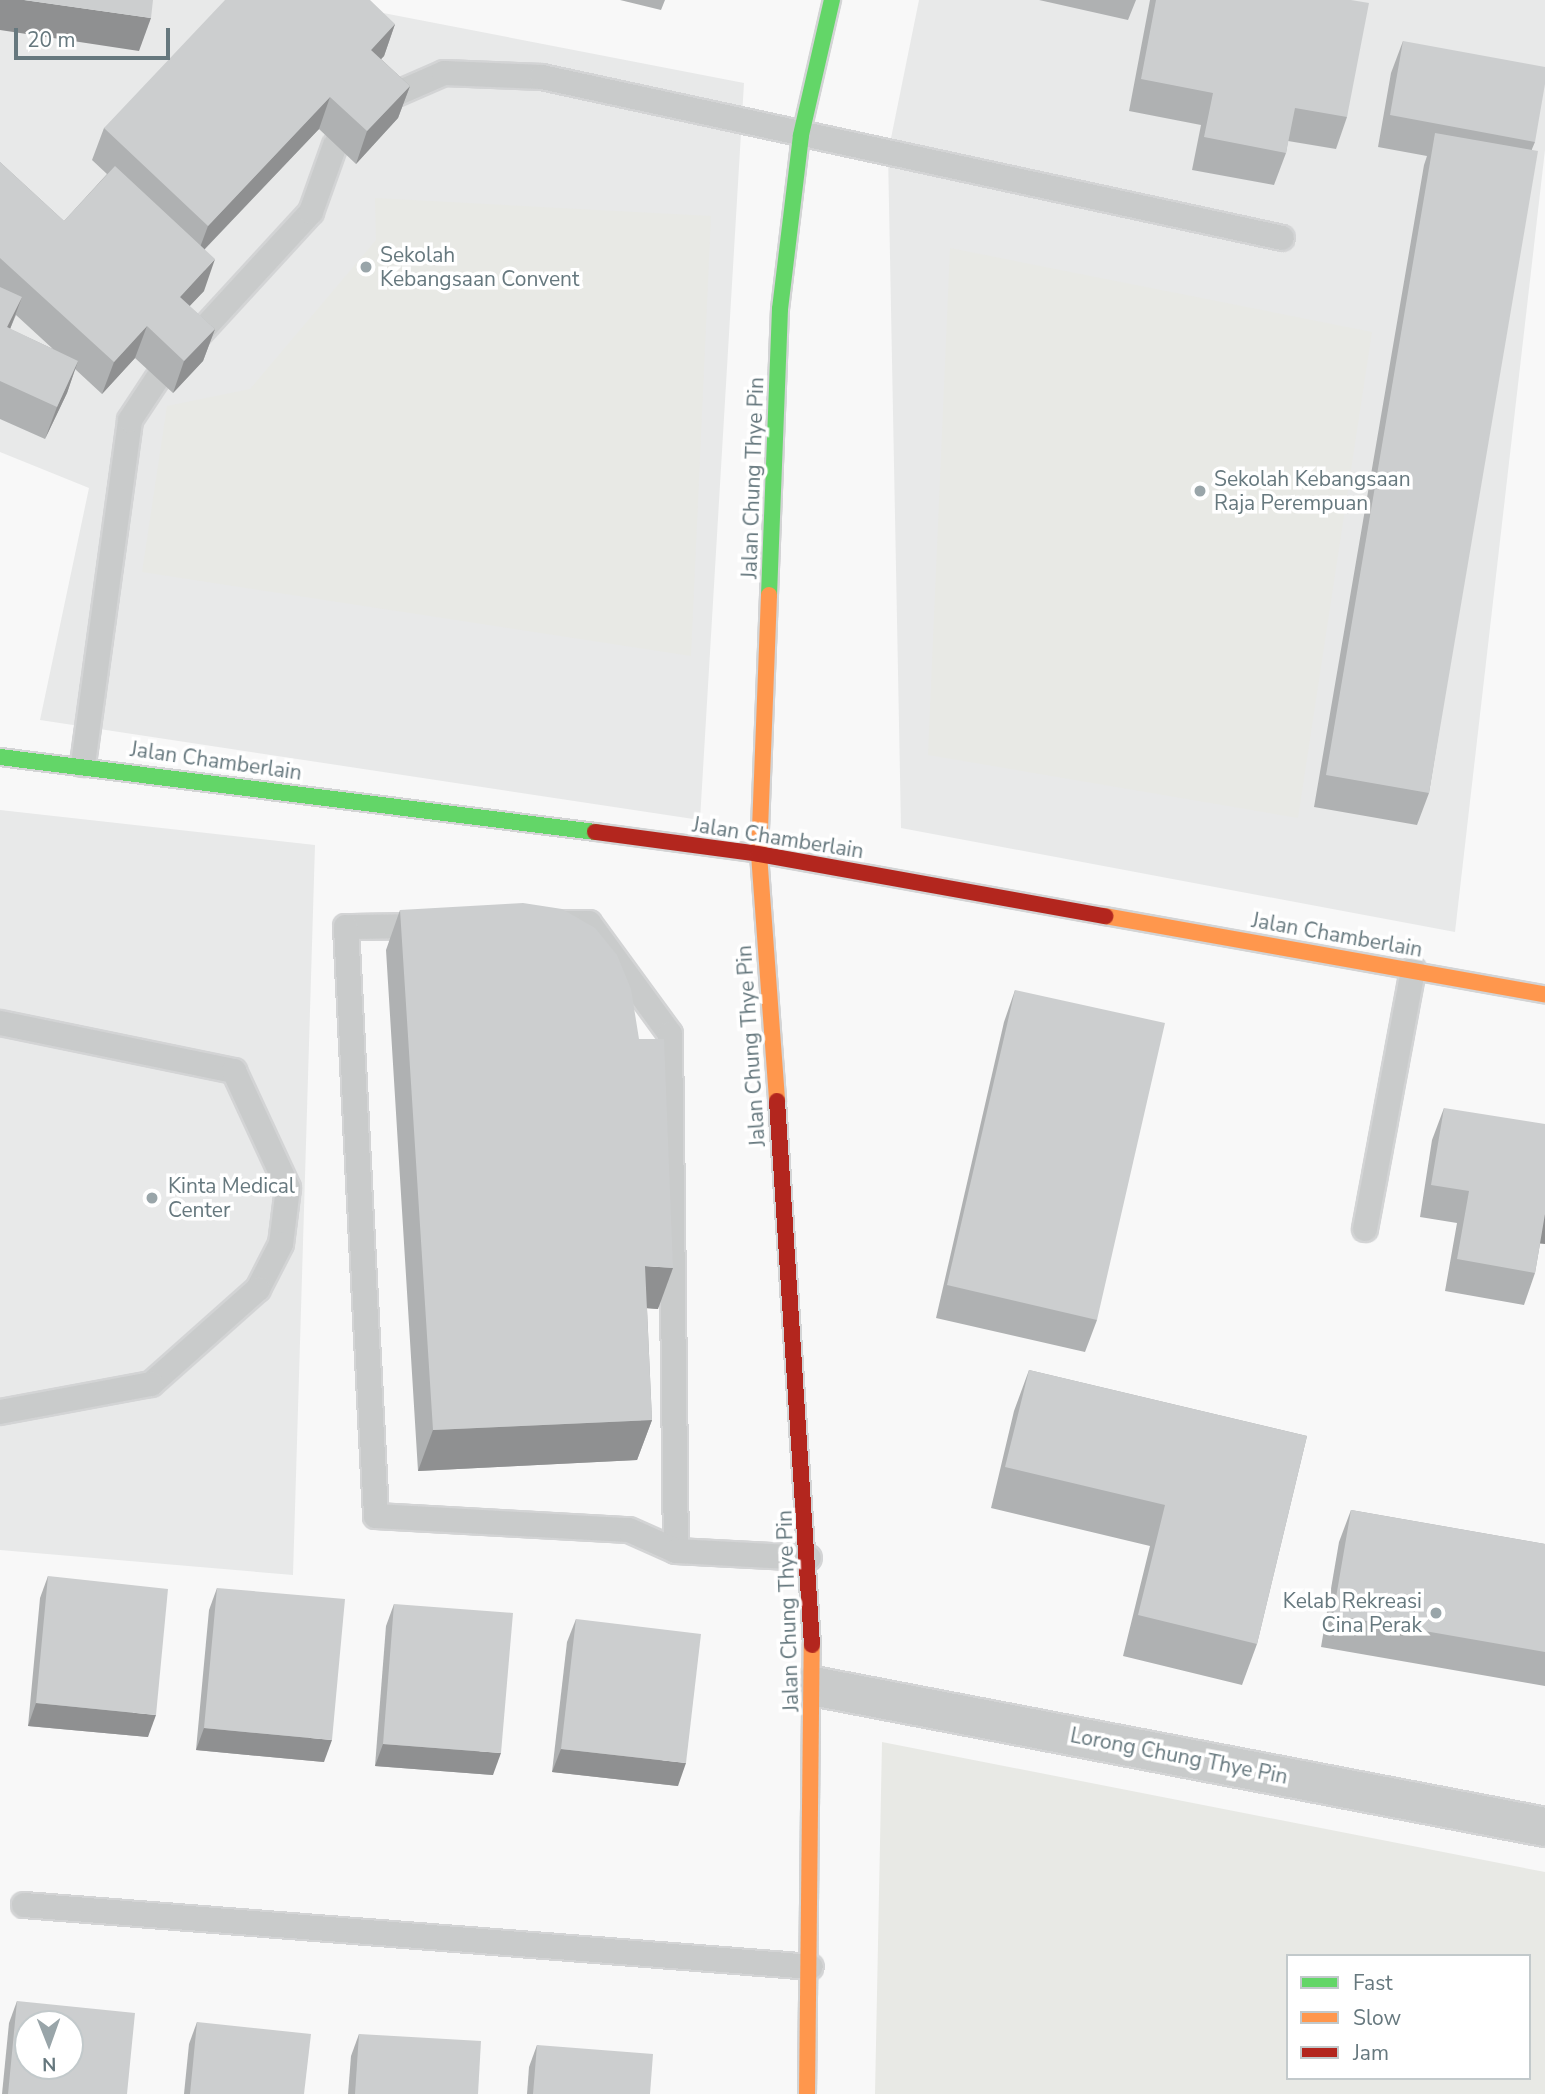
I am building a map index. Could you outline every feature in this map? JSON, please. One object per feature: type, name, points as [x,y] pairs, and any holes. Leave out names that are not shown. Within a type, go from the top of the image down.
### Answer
[{"type":"street","name":"Jalan Chung Thye Pin","points":[[807,2094],[811,1967],[813,1686],[809,1558],[759,854],[780,309],[801,135],[832,0]]},
{"type":"street","name":"Jalan Chamberlain","points":[[0,757],[83,764],[759,854],[1545,993]]},
{"type":"street","name":"Lorong Chung Thye Pin","points":[[813,1686],[1545,1827]]},
{"type":"lane","points":[[379,101],[444,73],[542,77],[1282,238]]},
{"type":"lane","points":[[187,347],[311,212],[335,145]]},
{"type":"lane","points":[[83,764],[130,420],[157,379]]},
{"type":"lane","points":[[535,924],[589,923],[670,1034],[676,1551]]},
{"type":"lane","points":[[454,925],[346,927],[376,1516],[629,1530],[676,1551],[809,1558]]},
{"type":"lane","points":[[1365,1229],[1413,969]]},
{"type":"lane","points":[[0,1023],[234,1070],[288,1188],[281,1244],[258,1289],[151,1384],[0,1412]]},
{"type":"lane","points":[[24,1905],[811,1967]]},
{"type":"shaded area","name":"Sekolah Kebangsaan Convent","points":[[0,0],[316,0],[744,83],[700,820],[40,720],[89,488],[0,452]]},
{"type":"shaded area","name":"Sekolah Kebangsaan Raja Perempuan","points":[[919,0],[1545,0],[1545,150],[1455,932],[901,828],[888,153]]},
{"type":"shaded area","points":[[375,198],[711,216],[691,656],[142,572],[167,406],[250,389],[376,240]]},
{"type":"shaded area","points":[[950,248],[1372,332],[1298,818],[928,755]]},
{"type":"shaded area","name":"Kinta Medical Center","points":[[0,810],[315,845],[293,1575],[0,1550]]},
{"type":"shaded area","points":[[882,1742],[1545,1872],[1545,2094],[875,2094]]},
{"type":"building","points":[[24,0],[153,0],[151,18]]},
{"type":"building","points":[[225,0],[370,0],[395,24],[371,50],[410,86],[367,131],[330,97],[208,226],[104,128]]},
{"type":"building","points":[[1156,0],[1351,0],[1369,3],[1347,117],[1295,108],[1286,153],[1204,137],[1213,93],[1141,79]]},
{"type":"building","points":[[1403,41],[1545,67],[1545,84],[1535,142],[1390,115]]},
{"type":"building","points":[[1435,133],[1538,151],[1429,793],[1326,775]]},
{"type":"building","points":[[0,162],[64,221],[115,166],[215,259],[180,297],[215,329],[184,361],[147,326],[114,362],[0,258]]},
{"type":"building","points":[[0,287],[22,297],[7,327],[78,361],[57,407],[0,381]]},
{"type":"building","points":[[523,903],[562,909],[595,928],[617,955],[631,989],[639,1039],[664,1039],[673,1268],[645,1266],[652,1420],[433,1430],[400,910]]},
{"type":"building","points":[[1015,990],[1165,1023],[1097,1320],[947,1285]]},
{"type":"building","points":[[1444,1108],[1545,1124],[1545,1214],[1535,1273],[1457,1259],[1469,1191],[1431,1185]]},
{"type":"building","points":[[1029,1370],[1307,1436],[1257,1644],[1138,1615],[1165,1505],[1005,1467]]},
{"type":"building","name":"Kelab Rekreasi Cina Perak","points":[[1351,1510],[1545,1544],[1545,1652],[1333,1615]]},
{"type":"building","points":[[48,1576],[168,1589],[156,1715],[36,1703]]},
{"type":"building","points":[[217,1588],[345,1599],[332,1740],[204,1728]]},
{"type":"building","points":[[394,1604],[513,1613],[501,1753],[383,1744]]},
{"type":"building","points":[[576,1619],[701,1634],[686,1763],[561,1749]]},
{"type":"building","points":[[17,2001],[135,2013],[127,2094],[8,2094],[14,2032],[14,2080],[84,2080],[84,2010],[16,2010]]},
{"type":"building","points":[[197,2022],[311,2034],[304,2094],[190,2094]]},
{"type":"building","points":[[359,2034],[481,2041],[478,2094],[355,2094]]},
{"type":"building","points":[[537,2045],[653,2054],[650,2094],[533,2094]]},
{"type":"traffic: fast","points":[[769,595],[780,309],[801,135],[832,0]]},
{"type":"traffic: fast","points":[[0,757],[595,832]]},
{"type":"traffic: slow","points":[[769,595],[759,854],[777,1101]]},
{"type":"traffic: slow","points":[[1105,916],[1545,994]]},
{"type":"traffic: slow","points":[[807,2094],[812,1645]]},
{"type":"traffic: jam","points":[[595,832],[759,854],[1105,916]]},
{"type":"traffic: jam","points":[[777,1101],[812,1645]]},
{"type":"place","name":"Sekolah Kebangsaan Convent","points":[[366,267]]},
{"type":"place","name":"Sekolah Kebangsaan Raja Perempuan","points":[[1200,491]]},
{"type":"place","name":"Kinta Medical Center","points":[[152,1198]]},
{"type":"place","name":"Kelab Rekreasi Cina Perak","points":[[1436,1613]]}]
